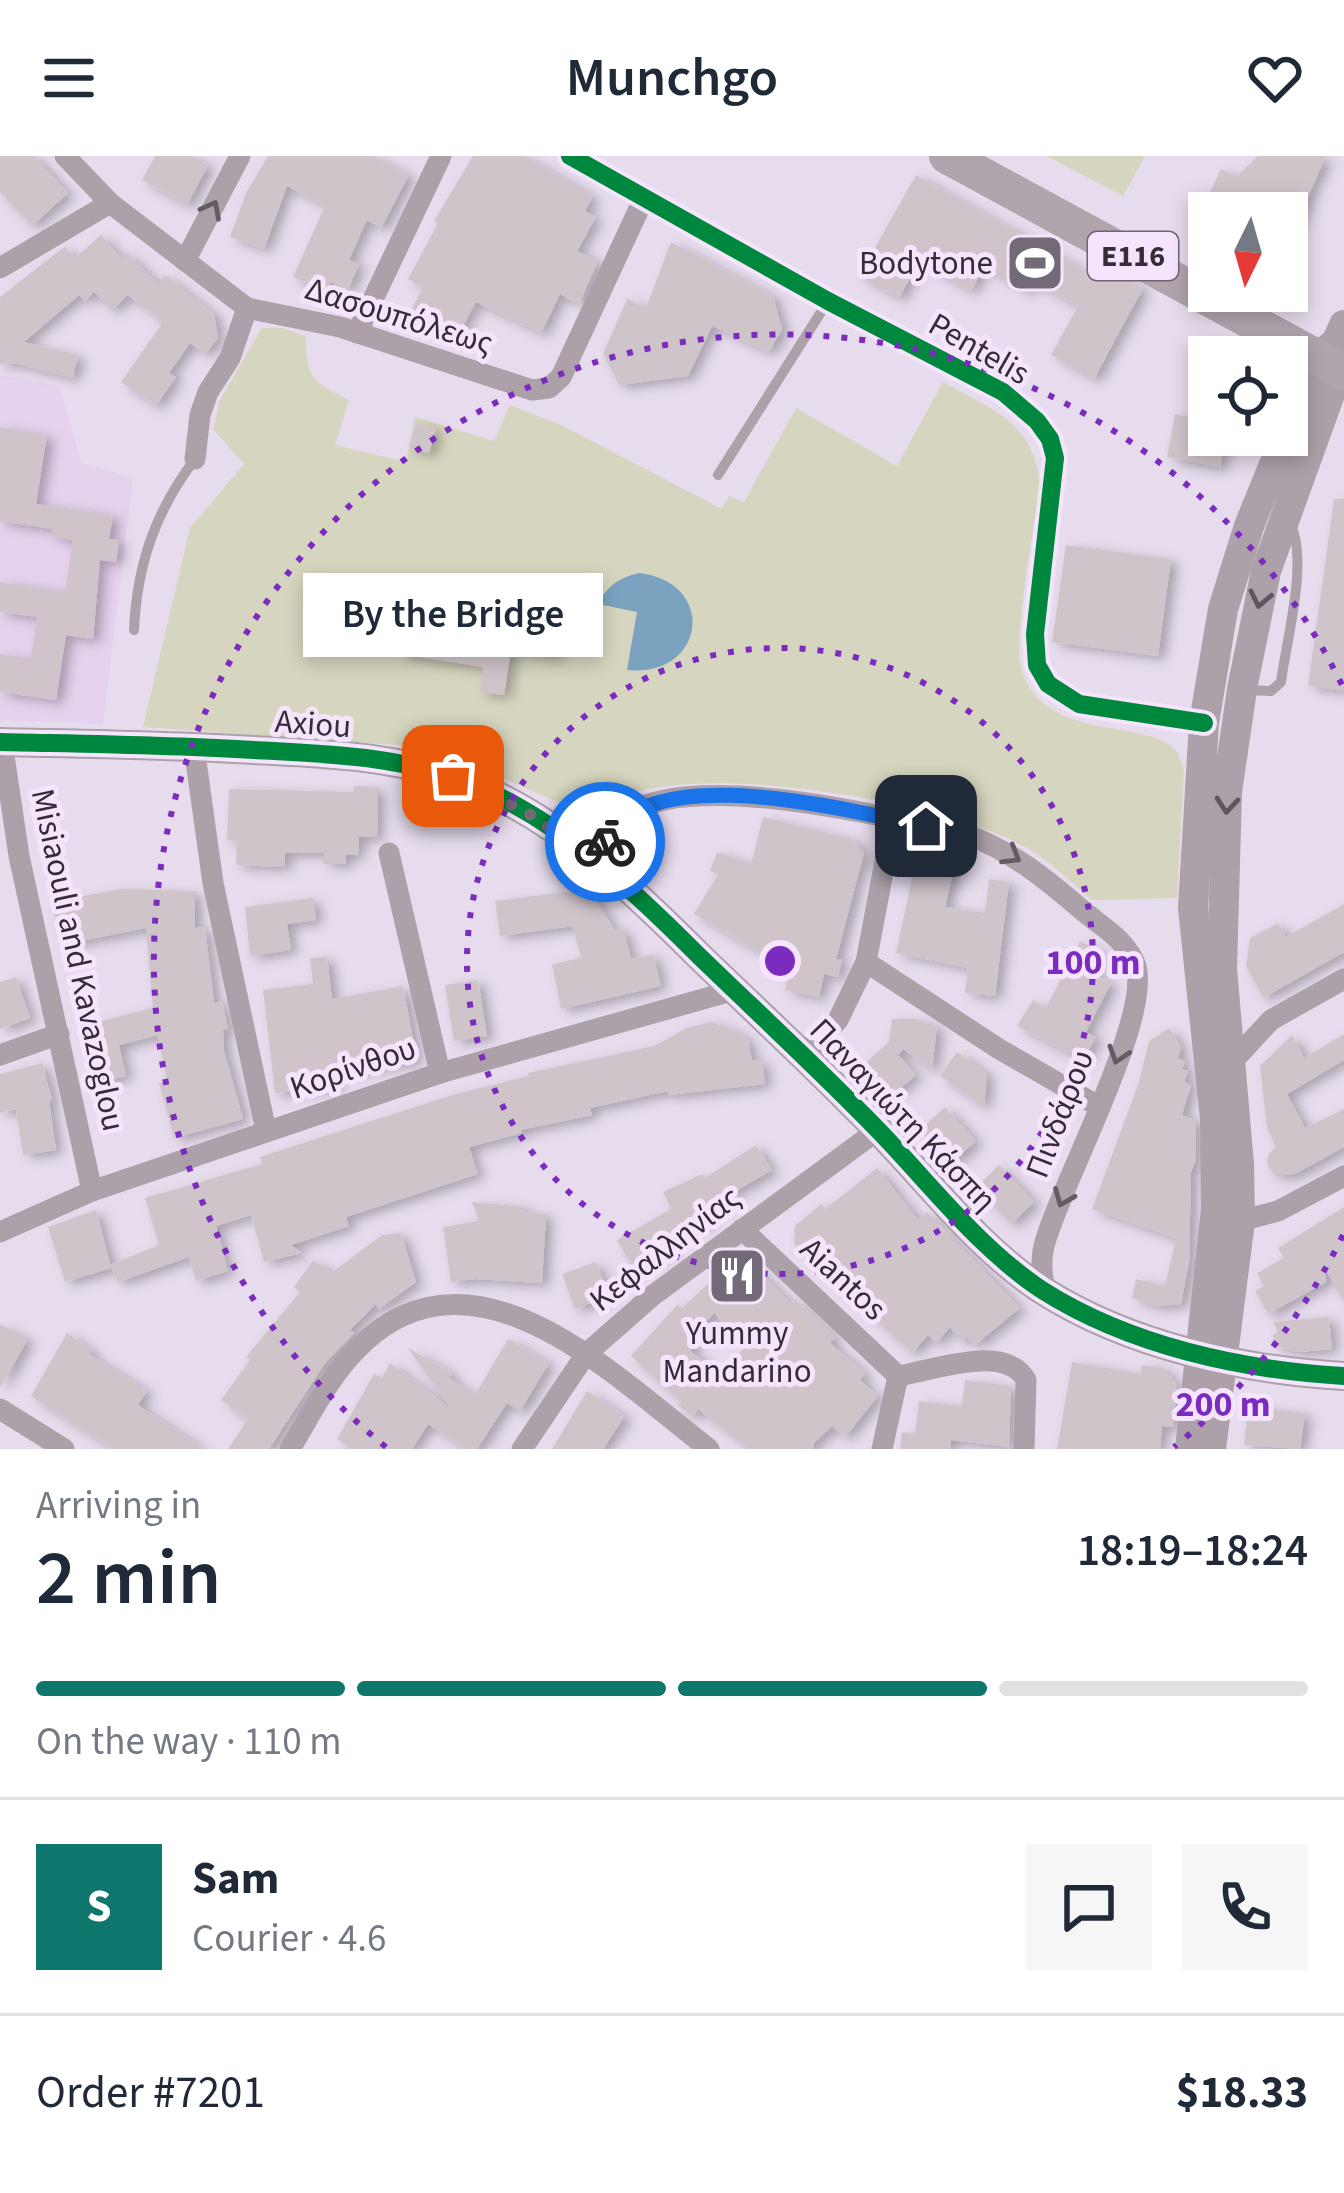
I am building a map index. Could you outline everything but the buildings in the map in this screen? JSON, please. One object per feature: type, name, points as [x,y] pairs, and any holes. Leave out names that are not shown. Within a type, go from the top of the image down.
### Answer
[{"type":"main road","name":"E116","points":[[947,156],[1338,352]]},
{"type":"main road","name":"E116","points":[[995,156],[1188,261]]},
{"type":"main road","points":[[1276,312],[1338,352]]},
{"type":"main road","points":[[1308,399],[1338,352]]},
{"type":"main road","points":[[1190,1449],[1240,1221],[1232,1062],[1224,1004],[1223,852],[1242,689],[1266,571],[1338,352]]},
{"type":"main road","points":[[1211,1449],[1215,1119],[1192,908],[1204,723],[1223,609],[1277,456]]},
{"type":"main road","name":"Axiou","points":[[1,742],[313,753],[427,768],[499,797],[544,822],[596,861]]},
{"type":"main road","name":"Παναγιώτη Κάσπη","points":[[596,861],[805,1054],[982,1239],[1045,1292],[1122,1329],[1213,1358],[1312,1376]]},
{"type":"main road","points":[[1312,1376],[1344,1376]]},
{"type":"main road","points":[[1312,1376],[1344,1390]]},
{"type":"street","name":"Δασουπόλεως","points":[[65,156],[110,203],[247,308],[358,333],[532,389],[548,388],[561,377],[644,198]]},
{"type":"street","points":[[184,261],[240,156]]},
{"type":"street","points":[[358,333],[442,156]]},
{"type":"street","name":"Pentelis","points":[[570,156],[1019,403],[1050,439],[1056,472],[1034,647],[1037,665],[1048,684],[1079,704],[1204,723]]},
{"type":"street","points":[[0,268],[110,203]]},
{"type":"street","points":[[195,459],[200,415],[208,392],[230,358],[247,308]]},
{"type":"street","name":"Misiaouli and Kavazoglou","points":[[1,742],[9,859],[58,1034],[92,1191]]},
{"type":"street","points":[[194,746],[213,883],[266,1131]]},
{"type":"street","points":[[596,861],[625,815],[652,804],[691,798],[803,800],[893,820],[866,962],[838,1020],[805,1054]]},
{"type":"street","name":"Πινδάρου","points":[[893,820],[968,835],[1009,852],[1120,940],[1134,960],[1139,987],[1100,1107],[1045,1243],[1045,1292]]},
{"type":"street","points":[[389,853],[440,1073]]},
{"type":"street","points":[[866,962],[999,1049],[1100,1107]]},
{"type":"street","points":[[1232,1062],[1271,1020],[1344,979]]},
{"type":"street","name":"Κορίνθου","points":[[0,1232],[92,1191],[440,1073],[735,990]]},
{"type":"street","points":[[1224,1004],[1241,1018],[1271,1020]]},
{"type":"street","points":[[0,1055],[58,1034]]},
{"type":"street","name":"Κεφαλληνίας","points":[[522,1449],[586,1354],[652,1296],[878,1130]]},
{"type":"street","points":[[1240,1221],[1278,1211],[1344,1176]]},
{"type":"street","name":"Aiantos","points":[[742,1229],[898,1376]]},
{"type":"street","points":[[290,1449],[355,1351],[377,1332],[415,1312],[455,1305],[518,1315],[586,1354],[709,1449]]},
{"type":"street","points":[[882,1449],[898,1376],[992,1359],[1011,1364],[1026,1380],[1024,1449]]},
{"type":"street","points":[[0,1408],[64,1449]]},
{"type":"lane","points":[[718,475],[828,302]]},
{"type":"lane","points":[[134,631],[141,568],[154,524],[195,459]]},
{"type":"shaded area","points":[[0,375],[59,386],[81,463],[133,478],[103,724],[0,720]]},
{"type":"green space","points":[[1047,156],[1145,156],[1123,196]]},
{"type":"green space","points":[[262,328],[306,336],[314,377],[349,400],[335,445],[406,462],[415,417],[494,441],[510,405],[561,425],[722,509],[729,496],[744,502],[796,408],[897,466],[943,382],[994,410],[1029,446],[1040,485],[1022,607],[1021,668],[1033,693],[1051,709],[1163,741],[1177,752],[1184,770],[1177,898],[1092,900],[1044,859],[1011,840],[974,825],[874,800],[708,783],[622,796],[592,817],[468,763],[410,746],[143,727],[190,528],[244,464],[213,429],[220,400]]},
{"type":"water","points":[[639,573],[664,580],[682,593],[691,610],[692,628],[686,645],[673,659],[653,668],[627,670],[637,612],[598,604],[615,583]]},
{"type":"cycle path","points":[[570,156],[828,301],[1003,392],[1037,421],[1050,439],[1055,458],[1035,634],[1037,665],[1048,684],[1079,704],[1204,723]]},
{"type":"cycle path","points":[[0,742],[339,755],[422,768],[508,801],[567,838],[622,882],[835,1087],[977,1236],[1042,1290],[1112,1326],[1188,1352],[1266,1368],[1344,1376]]},
{"type":"way so far","points":[[453,776],[544,822],[596,861],[605,842]]},
{"type":"place","name":"Bodytone","points":[[1035,263]]},
{"type":"place","name":"By the Bridge","points":[[453,776]]},
{"type":"place","name":"Yummy Mandarino","points":[[737,1276]]},
{"type":"route","points":[[605,842],[625,815],[652,804],[691,798],[803,800],[926,826]]}]
